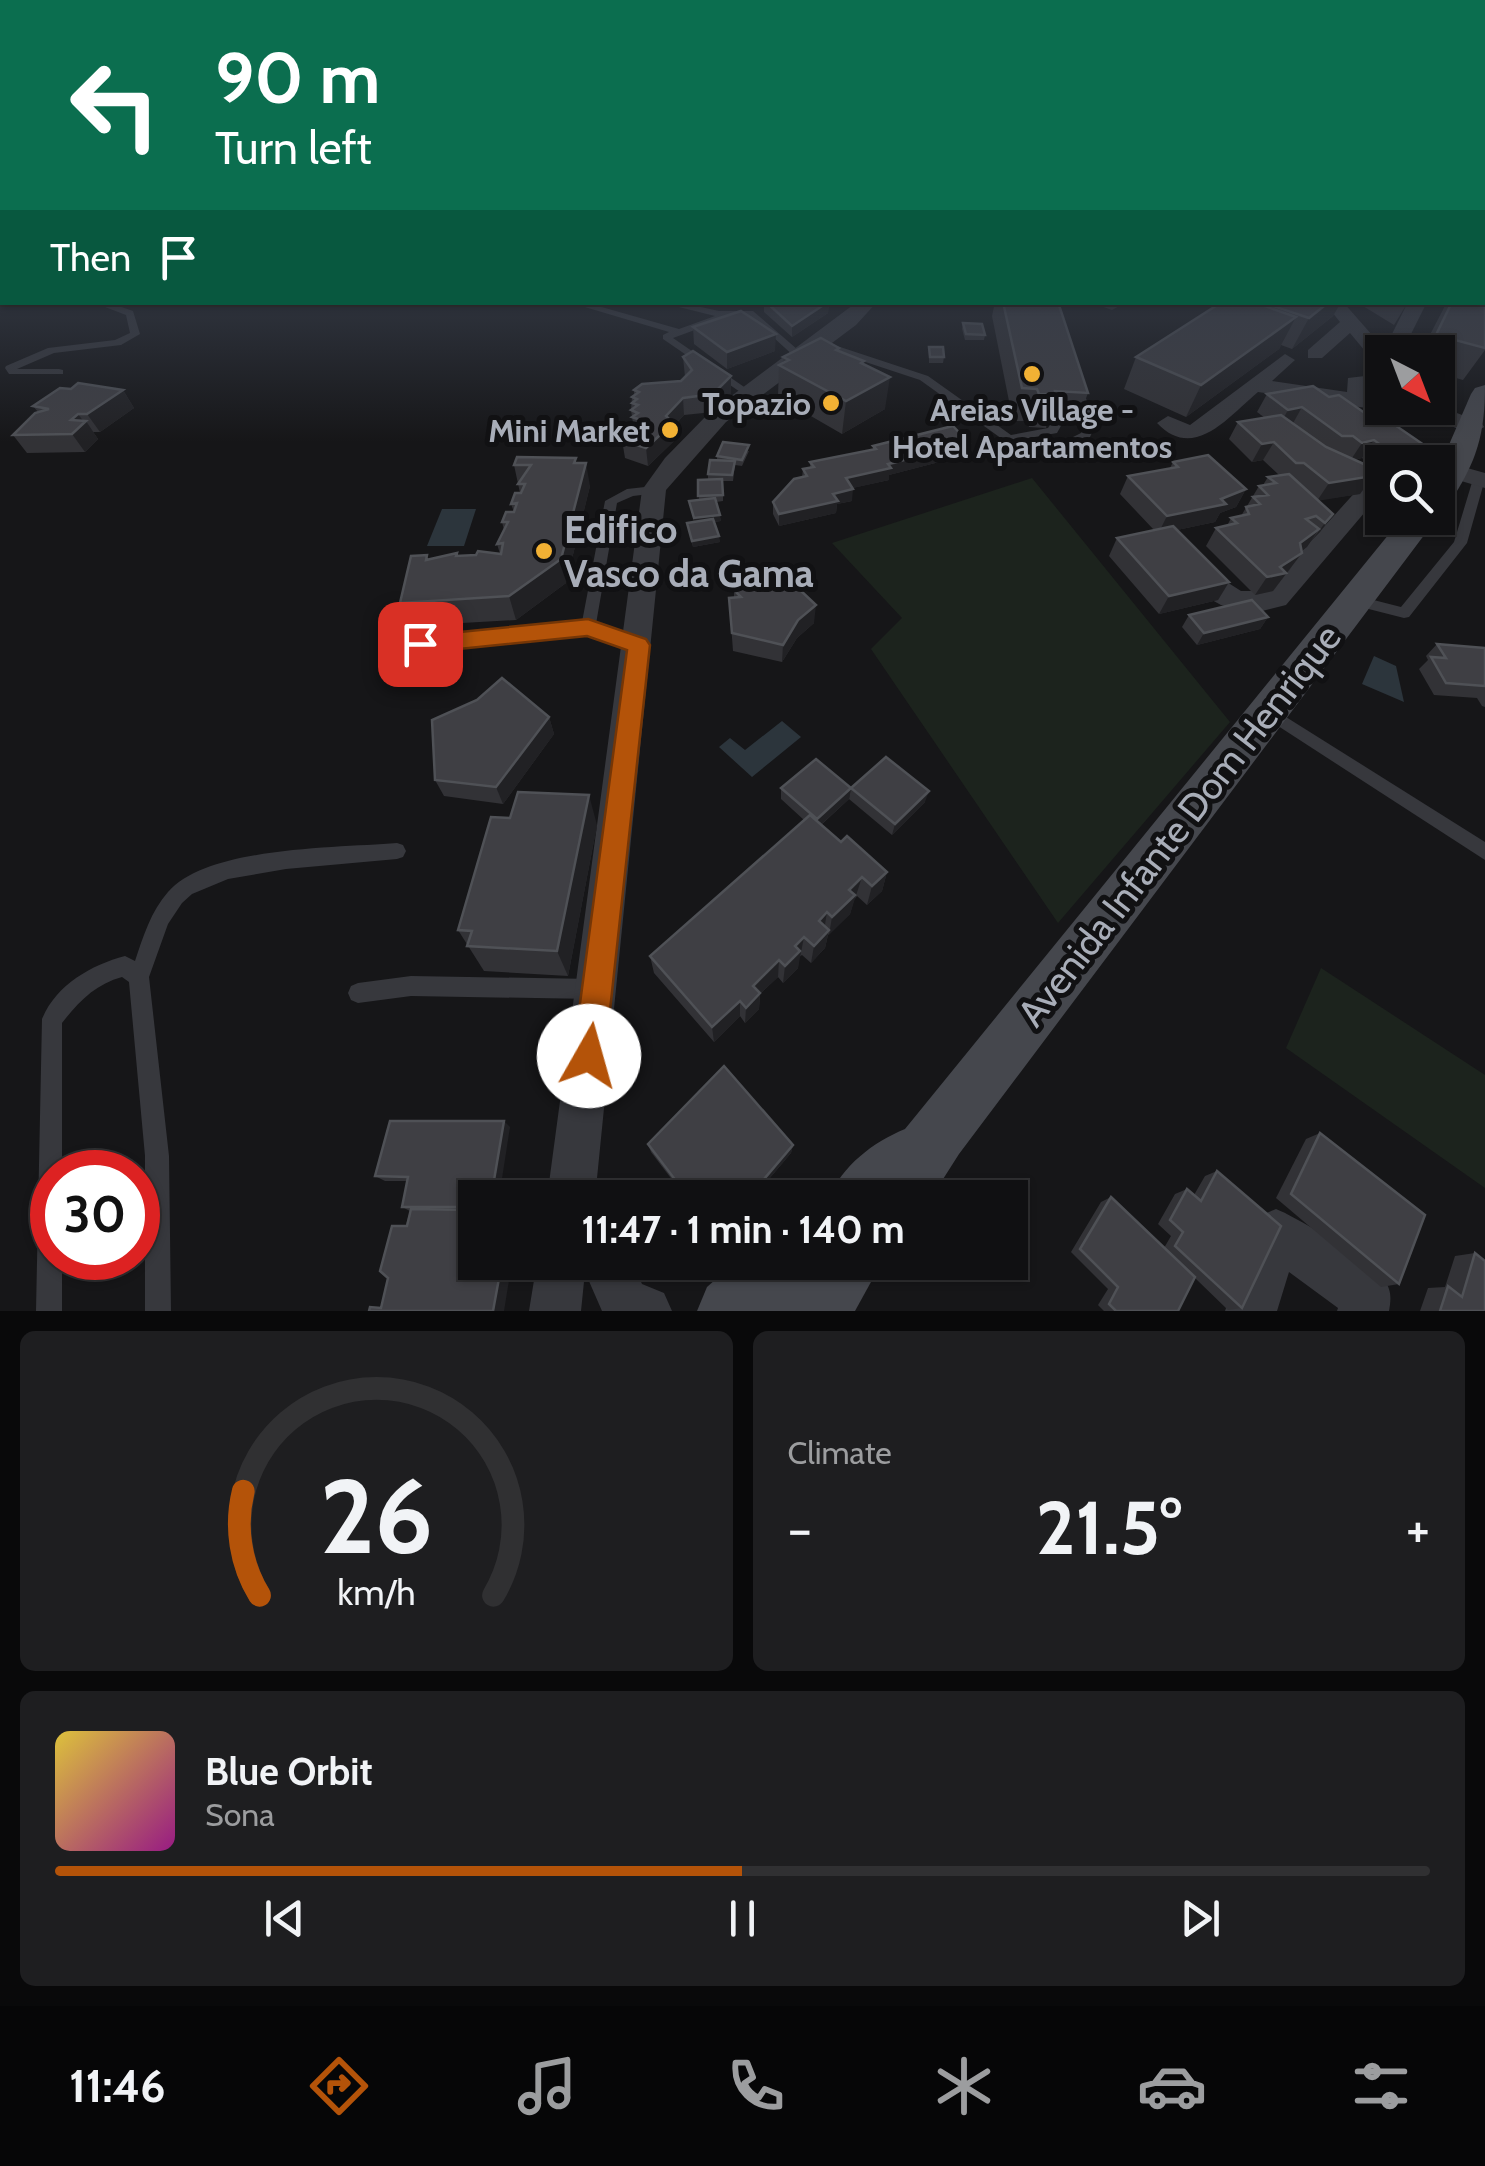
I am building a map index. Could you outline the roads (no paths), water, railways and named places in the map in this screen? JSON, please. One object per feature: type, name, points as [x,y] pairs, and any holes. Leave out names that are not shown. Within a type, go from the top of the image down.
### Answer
[{"type":"street","points":[[578,1180],[654,490],[673,459],[706,424],[846,319]]},
{"type":"street","points":[[1349,319],[1365,338]]},
{"type":"street","points":[[1315,354],[1352,322]]},
{"type":"street","points":[[1168,423],[1192,434],[1286,360]]},
{"type":"street","points":[[1254,384],[1365,394]]},
{"type":"street","points":[[1464,481],[1473,427],[1485,394]]},
{"type":"street","points":[[1455,420],[1473,427]]},
{"type":"street","points":[[1350,473],[1365,478]]},
{"type":"street","points":[[1183,554],[1202,581],[1228,597],[1259,605],[1276,598],[1365,500]]},
{"type":"street","name":"Avenida Infante Dom Henrique","points":[[906,1180],[938,1133],[1406,535]]},
{"type":"street","name":"Avenida Infante Dom Henrique","points":[[882,1180],[938,1133]]},
{"type":"street","points":[[1251,1311],[1276,1233],[1366,1297],[1362,1311]]},
{"type":"street","points":[[555,1311],[559,1280]]},
{"type":"street","points":[[739,1310],[768,1280]]},
{"type":"street","points":[[739,1310],[802,1280]]},
{"type":"street","points":[[815,1311],[837,1280]]},
{"type":"lane","points":[[59,372],[24,374],[10,368],[52,350],[117,343],[134,334],[131,319]]},
{"type":"lane","points":[[633,319],[679,332]]},
{"type":"lane","points":[[715,319],[666,336],[746,393]]},
{"type":"lane","points":[[760,319],[809,349],[924,378],[1020,447],[1070,442],[1086,435],[1089,426],[1072,369]]},
{"type":"lane","points":[[1008,439],[1052,431],[1056,424]]},
{"type":"lane","points":[[1354,600],[1404,613],[1460,544],[1464,481]]},
{"type":"lane","points":[[588,628],[611,501],[631,492],[654,490]]},
{"type":"lane","points":[[387,648],[588,628],[638,645]]},
{"type":"lane","points":[[1268,711],[1485,852]]},
{"type":"lane","points":[[158,1311],[157,1156],[139,977],[160,920],[183,889],[218,872],[398,852]]},
{"type":"lane","points":[[49,1311],[52,1019],[77,987],[100,972],[125,966],[139,977]]},
{"type":"lane","points":[[358,993],[411,986],[597,989]]},
{"type":"place","name":"Areias Village - Hotel Apartamentos","points":[[1032,374]]},
{"type":"place","name":"Topazio","points":[[831,403]]},
{"type":"place","name":"Mini Market","points":[[670,430]]},
{"type":"place","name":"Edifico Vasco da Gama","points":[[544,551]]}]
